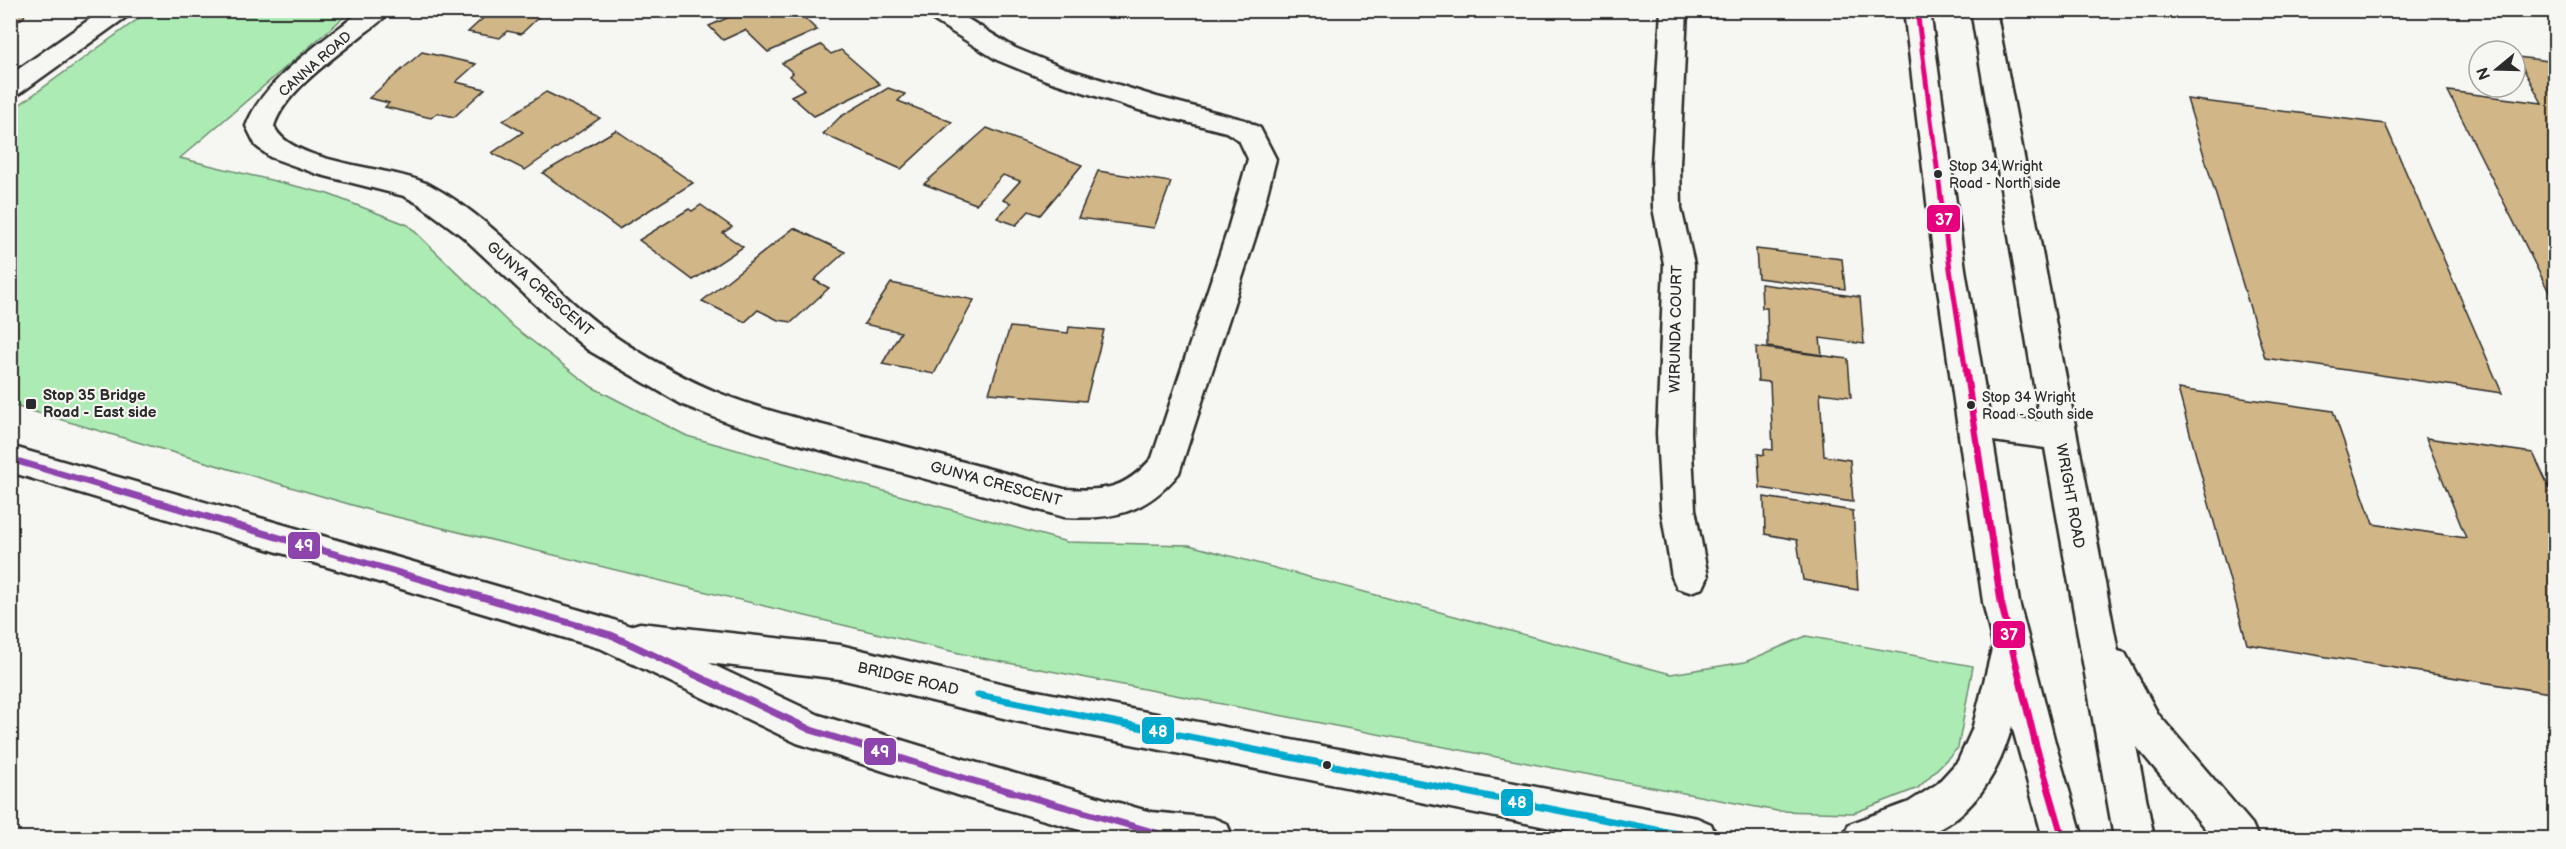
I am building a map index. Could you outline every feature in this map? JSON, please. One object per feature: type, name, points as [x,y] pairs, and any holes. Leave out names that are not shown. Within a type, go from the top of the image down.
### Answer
[{"type":"main road","points":[[10,88],[120,10]]},
{"type":"main road","name":"CANNA ROAD","points":[[260,123],[268,107],[283,89],[378,10]]},
{"type":"main road","name":"GUNYA CRESCENT","points":[[260,123],[262,134],[272,145],[288,154],[348,174],[414,190],[449,211],[486,241],[574,322],[617,353],[706,401],[823,437],[1064,503],[1100,506],[1130,497],[1151,484],[1167,464],[1243,230],[1262,159],[1257,146],[1250,134],[1235,126],[1097,89],[1006,54],[934,10]]},
{"type":"main road","name":"WIRUNDA COURT","points":[[1674,10],[1666,164],[1667,207],[1679,264],[1674,433],[1678,509],[1690,577]]},
{"type":"main road","points":[[1917,10],[1950,269],[2001,602],[2036,746],[2063,838]]},
{"type":"main road","name":"WRIGHT ROAD","points":[[1983,10],[2134,838]]},
{"type":"main road","points":[[1974,425],[2060,438]]},
{"type":"main road","name":"BRIDGE ROAD","points":[[10,459],[611,635],[811,730],[967,779],[1158,834],[1213,838]]},
{"type":"main road","name":"BRIDGE ROAD","points":[[611,635],[840,662],[1016,704],[1697,838]]},
{"type":"main road","points":[[2097,638],[2144,726],[2238,838]]},
{"type":"main road","points":[[1863,838],[1906,825],[1930,812],[1971,775],[1993,723],[2011,643]]},
{"type":"green space","points":[[149,11],[351,11],[180,158],[328,194],[408,225],[510,324],[592,387],[687,436],[1067,542],[1189,545],[1671,674],[1745,662],[1806,636],[1973,666],[1958,748],[1918,788],[1854,813],[1777,811],[967,655],[376,512],[11,405],[11,111]]},
{"type":"building","points":[[10,10],[26,10],[24,17],[10,26]]},
{"type":"building","points":[[492,10],[546,10],[521,34],[507,31],[500,38],[468,32]]},
{"type":"building","points":[[745,10],[796,10],[817,30],[768,52],[745,30],[723,40],[709,26]]},
{"type":"building","points":[[821,45],[831,54],[841,50],[880,84],[814,116],[791,96],[805,89],[790,76],[793,73],[782,63]]},
{"type":"building","points":[[422,52],[476,64],[456,82],[485,89],[454,117],[437,113],[431,118],[385,107],[389,103],[369,98]]},
{"type":"building","points":[[2527,58],[2556,62],[2556,306],[2448,91],[2467,93],[2467,99],[2511,99],[2542,103],[2527,75]]},
{"type":"building","points":[[888,88],[905,94],[898,101],[952,122],[901,169],[823,134],[840,117]]},
{"type":"building","points":[[546,92],[600,118],[525,170],[492,153],[523,132],[503,121]]},
{"type":"building","points":[[2187,99],[2385,124],[2502,393],[2265,358]]},
{"type":"building","points":[[987,128],[1082,165],[1040,215],[1029,211],[1016,225],[997,218],[1011,203],[1003,200],[1020,181],[1003,175],[976,204],[924,184]]},
{"type":"building","points":[[616,130],[693,183],[619,229],[543,173]]},
{"type":"building","points":[[1098,171],[1171,182],[1154,228],[1078,218]]},
{"type":"building","points":[[701,205],[732,227],[723,233],[743,247],[693,280],[639,240],[689,209],[692,211]]},
{"type":"building","points":[[794,228],[845,252],[814,280],[829,288],[792,322],[778,320],[758,310],[745,322],[702,301]]},
{"type":"building","points":[[1756,249],[1842,259],[1845,289],[1758,278]]},
{"type":"building","points":[[891,283],[974,300],[934,374],[882,364],[901,332],[864,324]]},
{"type":"building","points":[[1761,284],[1860,297],[1864,344],[1820,338],[1822,355],[1768,347],[1767,308],[1762,308]]},
{"type":"building","points":[[1010,327],[1068,333],[1069,327],[1104,330],[1086,401],[989,393]]},
{"type":"building","points":[[1756,347],[1848,359],[1851,397],[1820,393],[1824,456],[1850,460],[1853,502],[1760,488],[1758,454],[1764,455],[1764,449],[1773,450],[1770,382],[1758,381]]},
{"type":"building","points":[[2178,389],[2333,411],[2373,524],[2466,538],[2426,438],[2533,453],[2556,502],[2556,694],[2247,644]]},
{"type":"building","points":[[1764,497],[1853,511],[1858,590],[1803,580],[1797,540],[1765,534]]},
{"type":"transit line","name":"37","points":[[1917,10],[1950,269],[2001,602],[2036,746],[2063,838]]},
{"type":"transit line","name":"49","points":[[10,459],[611,635],[811,730],[967,779],[1174,838]]},
{"type":"transit line","name":"48","points":[[978,695],[1697,838]]},
{"type":"place","name":"Stop 34 Wright Road - North side","points":[[1938,174]]},
{"type":"place","name":"Stop 35 Bridge Road - East side","points":[[31,404]]},
{"type":"place","name":"Stop 34 Wright Road - South side","points":[[1971,405]]}]
